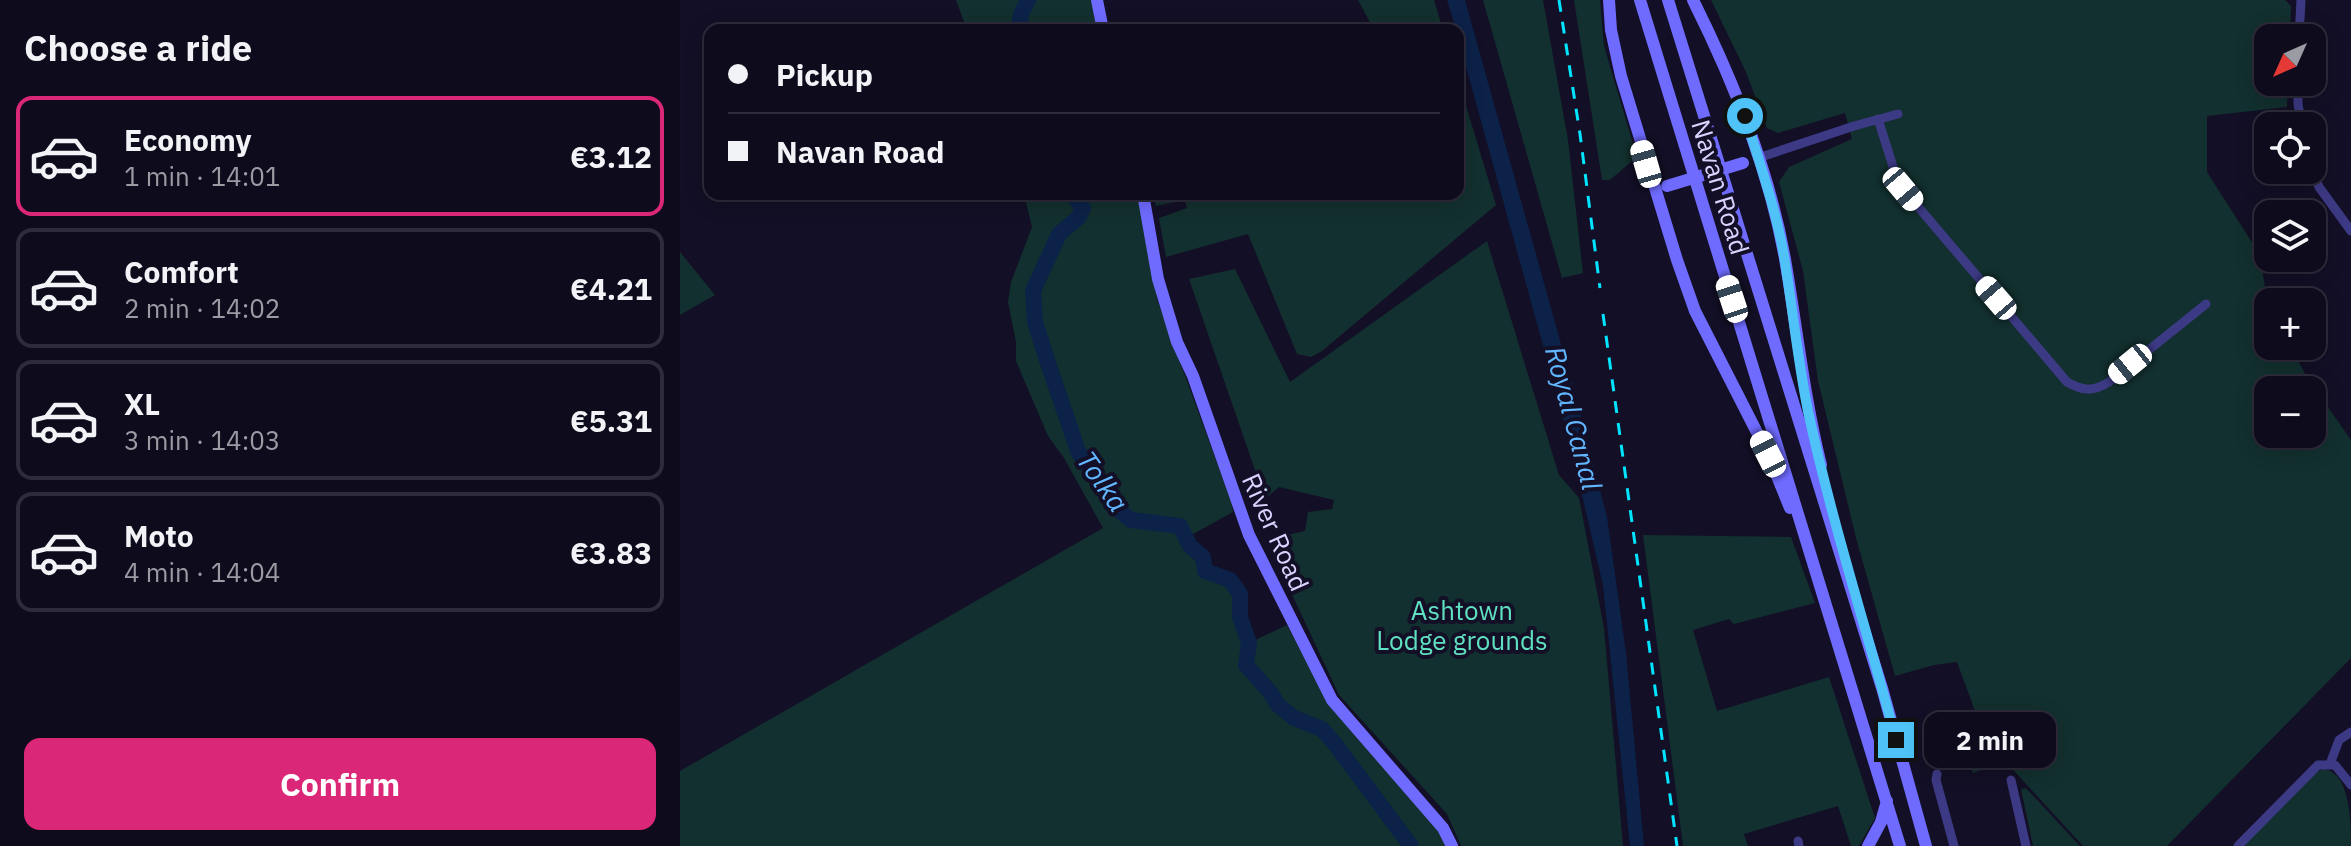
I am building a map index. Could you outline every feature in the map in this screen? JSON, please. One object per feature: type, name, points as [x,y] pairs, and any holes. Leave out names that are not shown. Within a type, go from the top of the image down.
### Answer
[{"type":"main road","points":[[1097,0],[1102,24]]},
{"type":"main road","points":[[1609,0],[1611,30],[1621,76],[1660,188],[1695,311],[1768,454],[1820,582]]},
{"type":"main road","name":"Navan Road","points":[[1640,0],[1900,846]]},
{"type":"main road","name":"Navan Road","points":[[1668,0],[1854,596],[1926,846]]},
{"type":"main road","points":[[1693,0],[1732,83],[1758,158],[1785,260],[1808,410],[1854,596]]},
{"type":"main road","points":[[1660,188],[1758,158]]},
{"type":"main road","name":"River Road","points":[[1144,200],[1158,279],[1173,331],[1193,376],[1249,535],[1332,700],[1443,828],[1452,846]]},
{"type":"main road","points":[[1868,846],[1881,822],[1888,799]]},
{"type":"main road","points":[[1875,846],[1883,845]]},
{"type":"street","points":[[2300,24],[2301,0]]},
{"type":"street","points":[[1758,158],[1898,114]]},
{"type":"street","points":[[1878,119],[1903,189],[2067,382],[2079,389],[2090,390],[2109,382],[2206,304]]},
{"type":"street","points":[[2318,184],[2351,231]]},
{"type":"street","points":[[2330,764],[2339,740],[2351,732]]},
{"type":"street","points":[[2238,846],[2318,765],[2330,764],[2351,785]]},
{"type":"street","points":[[1937,774],[1954,846]]},
{"type":"street","points":[[2011,780],[2026,846]]},
{"type":"green space","points":[[956,0],[1092,0],[1097,24],[965,24]]},
{"type":"green space","points":[[1358,0],[1434,0],[1441,24],[1371,24]]},
{"type":"green space","points":[[1483,0],[1543,0],[1568,140],[1583,273],[1562,278]]},
{"type":"green space","points":[[1574,0],[1600,0],[1604,46],[1637,157],[1610,180],[1602,180]]},
{"type":"green space","points":[[1711,0],[2285,0],[2291,6],[2290,24],[2254,24],[2254,96],[2287,96],[2287,107],[2207,116],[2207,172],[2254,246],[2254,272],[2263,272],[2265,288],[2254,288],[2254,360],[2298,360],[2306,376],[2254,376],[2254,448],[2326,448],[2326,404],[2351,440],[2351,658],[2167,846],[2083,846],[2005,761],[1973,773],[1964,747],[1985,738],[1957,662],[1895,676],[1856,538],[1818,381],[1803,271],[1779,182],[1789,167],[1852,139],[1845,113],[1778,133],[1767,128],[1746,72]]},
{"type":"green space","points":[[1464,99],[1496,205],[1311,357],[1297,354],[1248,234],[1166,257],[1159,218],[1187,208],[1185,200],[1464,200]]},
{"type":"green space","points":[[1025,200],[1139,200],[1157,299],[1232,504],[1233,512],[1186,538],[1203,557],[1206,571],[1230,580],[1240,594],[1240,617],[1249,643],[1287,625],[1328,702],[1438,830],[1446,846],[680,846],[680,771],[1103,528],[1064,458],[1048,436],[1016,361],[1016,342],[1008,302],[1011,282],[1032,227]]},
{"type":"green space","points":[[1154,200],[1185,200],[1156,206]]},
{"type":"green space","name":"Ashtown Lodge grounds","points":[[1487,241],[1559,475],[1579,498],[1604,628],[1623,846],[1461,846],[1447,814],[1339,695],[1289,588],[1273,538],[1305,531],[1308,512],[1332,509],[1334,500],[1279,487],[1265,499],[1189,279],[1235,269],[1290,382]]},
{"type":"green space","points":[[680,252],[715,295],[680,315]]},
{"type":"green space","points":[[1643,535],[1791,537],[1815,603],[1734,624],[1729,619],[1693,630],[1717,711],[1829,677],[1875,818],[1859,846],[1851,846],[1838,806],[1744,834],[1748,846],[1683,846]]},
{"type":"green space","points":[[2323,769],[2339,779],[2348,800],[2351,846],[2246,846],[2244,843]]},
{"type":"green space","points":[[2026,788],[2080,846],[2033,846],[2021,789]]},
{"type":"water","name":"Royal Canal","points":[[1447,0],[1465,0],[1607,517],[1626,653],[1644,846],[1630,846],[1603,585],[1569,439],[1464,60],[1464,24],[1454,24]]},
{"type":"waterway","name":"Tolka","points":[[1020,24],[1028,0]]},
{"type":"waterway","name":"Tolka","points":[[1077,200],[1083,208],[1078,218],[1059,234],[1033,291],[1035,322],[1078,451],[1114,506],[1131,520],[1180,526],[1190,546],[1203,557],[1205,571],[1230,580],[1240,594],[1240,617],[1249,643],[1246,665],[1278,705],[1294,718],[1322,729],[1411,846]]},
{"type":"railway","points":[[1559,0],[1600,288]]},
{"type":"railway","points":[[1603,314],[1677,846]]},
{"type":"route","points":[[1745,116],[1770,194],[1785,260],[1799,360],[1820,462],[1854,596],[1896,740]]}]
